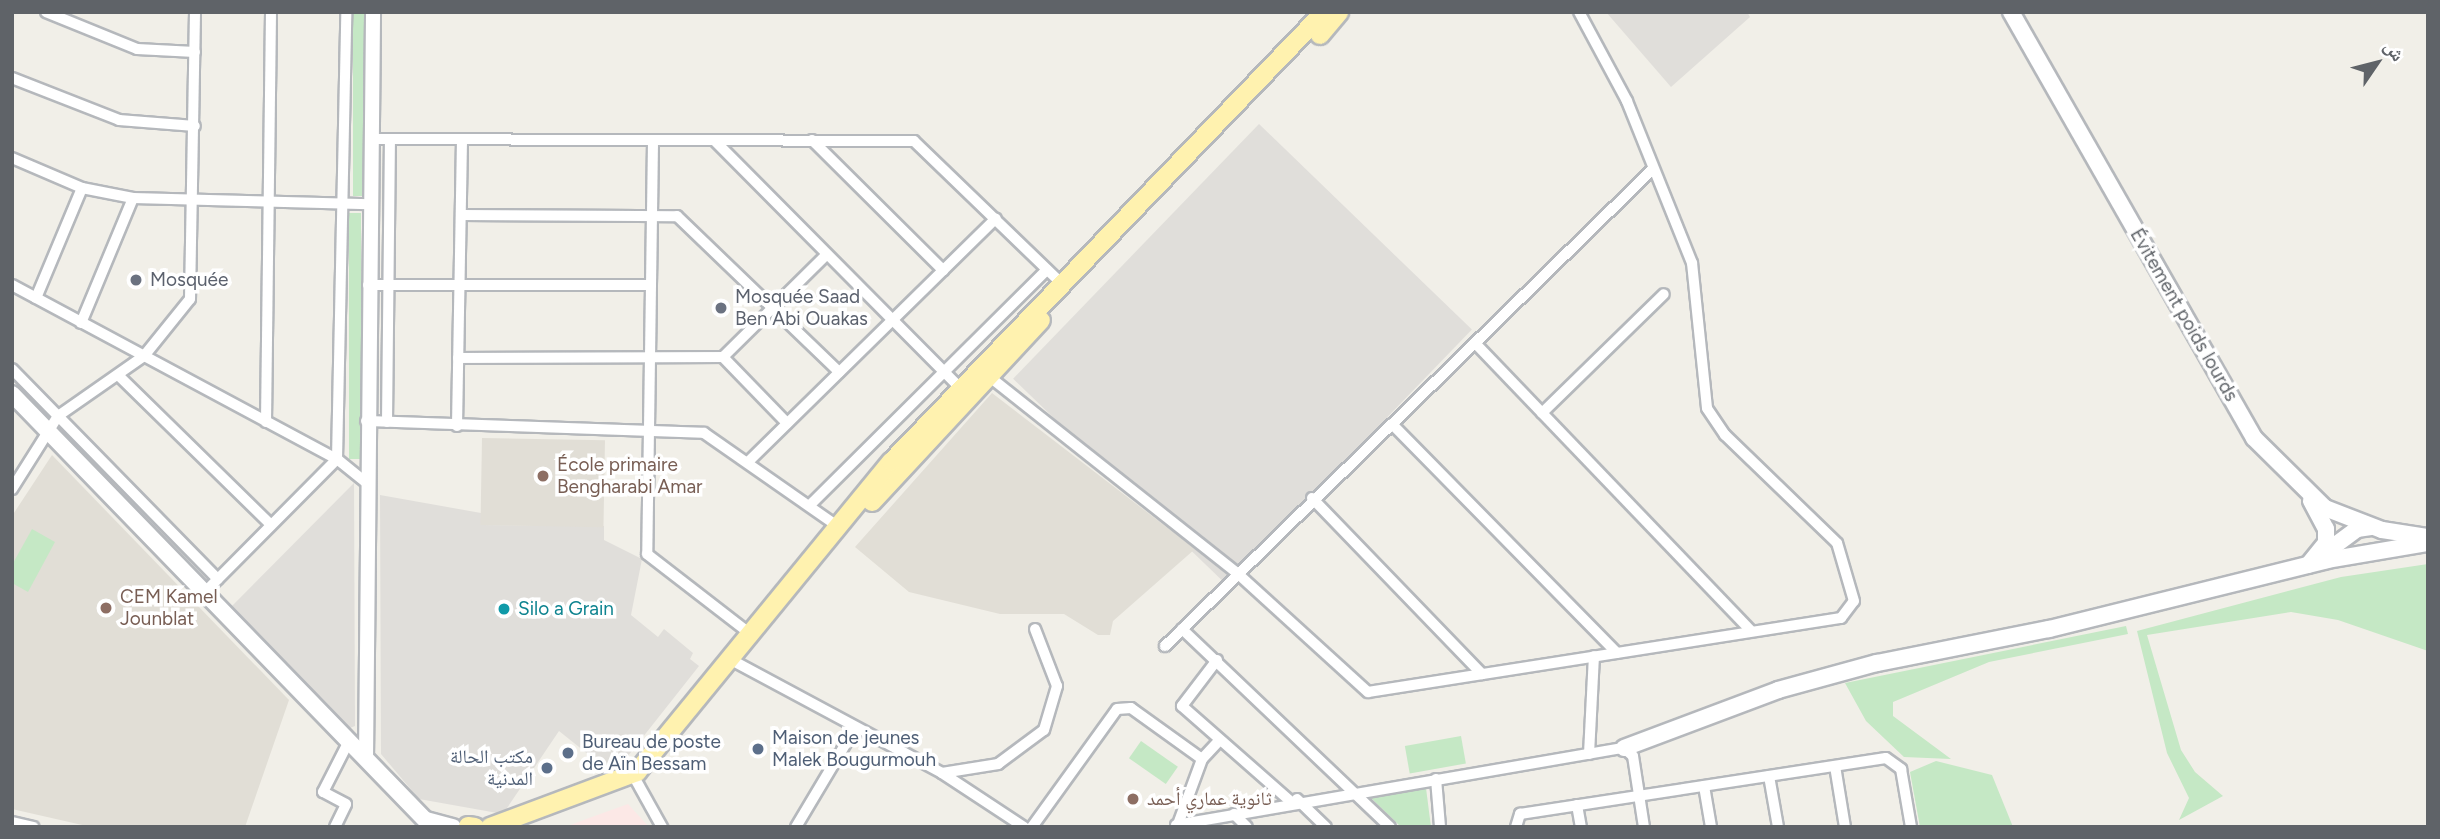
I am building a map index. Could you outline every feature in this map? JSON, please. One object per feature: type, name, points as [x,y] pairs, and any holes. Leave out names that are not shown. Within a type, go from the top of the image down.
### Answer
[{"type":"main road","points":[[526,827],[636,780],[983,371],[1061,284],[1324,12]]},
{"type":"main road","points":[[490,827],[636,780],[748,632],[836,525],[960,388],[983,371],[1339,12]]},
{"type":"main road","name":"Évitement poids lourds","points":[[2011,12],[2254,438],[2307,496],[2363,525],[2428,537]]},
{"type":"main road","points":[[12,394],[429,823],[453,827]]},
{"type":"main road","points":[[2307,496],[2326,529],[2326,543],[2308,565]]},
{"type":"main road","points":[[2308,565],[2363,525],[2366,541],[2341,557]]},
{"type":"main road","points":[[1623,748],[1778,690],[2341,557],[2428,543]]},
{"type":"main road","points":[[458,827],[475,827]]},
{"type":"street","points":[[46,12],[137,49],[195,52]]},
{"type":"street","points":[[12,489],[58,416],[144,356],[174,326],[190,299],[195,201],[195,12]]},
{"type":"street","points":[[266,422],[271,12]]},
{"type":"street","points":[[204,593],[337,459],[346,12]]},
{"type":"street","points":[[366,759],[365,482],[373,12]]},
{"type":"street","points":[[983,371],[1237,573],[1368,692],[1750,630],[1841,618],[1854,601],[1853,583],[1824,524],[1726,435],[1707,408],[1699,289],[1627,101],[1579,12]]},
{"type":"street","points":[[12,78],[118,120],[195,126]]},
{"type":"street","points":[[371,139],[462,142],[914,141],[1061,284]]},
{"type":"street","points":[[387,422],[390,140]]},
{"type":"street","points":[[715,141],[825,256],[960,388]]},
{"type":"street","points":[[812,141],[943,270]]},
{"type":"street","points":[[457,426],[462,142]]},
{"type":"street","points":[[653,142],[647,554],[748,632]]},
{"type":"street","points":[[12,158],[82,188],[133,198],[370,204]]},
{"type":"street","points":[[1164,646],[1312,498],[1392,424],[1653,169]]},
{"type":"street","points":[[36,299],[82,188]]},
{"type":"street","points":[[81,323],[133,198]]},
{"type":"street","points":[[461,215],[652,215],[685,220],[839,372]]},
{"type":"street","points":[[749,461],[996,218]]},
{"type":"street","points":[[458,358],[723,358],[825,256]]},
{"type":"street","points":[[810,505],[1047,270]]},
{"type":"street","points":[[12,285],[337,459],[365,482]]},
{"type":"street","points":[[368,285],[650,285]]},
{"type":"street","points":[[1542,413],[1664,294]]},
{"type":"street","points":[[1475,343],[1750,630]]},
{"type":"street","points":[[723,358],[787,423]]},
{"type":"street","points":[[12,369],[218,579]]},
{"type":"street","points":[[118,375],[271,525]]},
{"type":"street","points":[[366,421],[648,430],[712,435],[836,525]]},
{"type":"street","points":[[1392,424],[1617,653]]},
{"type":"street","points":[[1312,498],[1482,674]]},
{"type":"street","points":[[942,774],[999,764],[1044,730],[1057,686],[1035,629]]},
{"type":"street","points":[[1182,629],[1391,827]]},
{"type":"street","points":[[1589,754],[1594,656]]},
{"type":"street","points":[[1217,660],[1180,703],[1220,740],[1326,827]]},
{"type":"street","points":[[737,663],[942,774],[1024,827]]},
{"type":"street","points":[[1032,827],[1117,709],[1131,708],[1202,760]]},
{"type":"street","points":[[796,827],[855,728]]},
{"type":"street","points":[[1177,826],[1202,760],[1220,740]]},
{"type":"street","points":[[335,827],[346,804],[323,792],[349,741]]},
{"type":"street","points":[[1177,826],[1294,800],[1623,748],[1633,755],[1644,827]]},
{"type":"street","points":[[1516,827],[1520,814],[1835,766],[1898,762],[1911,827]]},
{"type":"street","points":[[1835,766],[1845,827]]},
{"type":"street","points":[[1769,776],[1778,827]]},
{"type":"street","points":[[1436,779],[1440,827]]},
{"type":"street","points":[[636,780],[662,827]]},
{"type":"street","points":[[1704,786],[1711,827]]},
{"type":"street","points":[[1577,805],[1581,827]]},
{"type":"street","points":[[1234,814],[1247,827]]},
{"type":"street","points":[[12,822],[33,827]]},
{"type":"shaded area","points":[[1606,12],[1747,12],[1750,17],[1671,87]]},
{"type":"shaded area","points":[[1259,124],[1472,330],[1226,584],[1013,379]]},
{"type":"shaded area","points":[[992,393],[1195,549],[1113,621],[1110,635],[1098,635],[1064,614],[1000,614],[909,592],[855,547]]},
{"type":"shaded area","name":"École primaire Bengharabi Amar","points":[[482,438],[605,440],[603,527],[480,525]]},
{"type":"shaded area","name":"CEM Kamel Jounblat","points":[[52,455],[289,700],[245,827],[91,827],[12,809],[12,516]]},
{"type":"shaded area","points":[[354,483],[355,726],[350,728],[232,606]]},
{"type":"shaded area","points":[[380,495],[481,513],[482,525],[604,526],[604,540],[642,559],[631,615],[658,637],[664,629],[693,653],[690,659],[699,666],[620,766],[609,771],[559,731],[503,814],[419,799],[381,754]]},
{"type":"shaded area","points":[[628,804],[649,827],[565,827],[589,818]]},
{"type":"green space","points":[[353,12],[364,12],[364,196],[353,196]]},
{"type":"green space","points":[[349,213],[361,213],[361,459],[349,459]]},
{"type":"green space","points":[[32,529],[55,542],[28,592],[12,583],[12,565]]},
{"type":"green space","points":[[2428,564],[2428,651],[2338,620],[2291,612],[2147,635],[2181,750],[2195,772],[2223,796],[2179,820],[2189,798],[2167,753],[2137,631],[2341,577]]},
{"type":"green space","points":[[2126,626],[2128,634],[1989,662],[1893,702],[1893,716],[1951,759],[1904,757],[1866,721],[1845,683]]},
{"type":"green space","points":[[1461,736],[1466,764],[1410,773],[1405,746]]},
{"type":"green space","points":[[1141,741],[1178,767],[1166,784],[1129,758]]},
{"type":"green space","points":[[1936,761],[1992,775],[2013,827],[1920,827],[1910,772]]},
{"type":"green space","points":[[1426,788],[1431,827],[1401,827],[1371,798]]},
{"type":"place","name":"Mosquée","points":[[136,280]]},
{"type":"place","name":"Mosquée Saad Ben Abi Ouakas","points":[[721,308]]},
{"type":"place","name":"École primaire Bengharabi Amar","points":[[543,476]]},
{"type":"place","name":"CEM Kamel Jounblat","points":[[106,608]]},
{"type":"place","name":"Silo a Grain","points":[[504,609]]},
{"type":"place","name":"Maison de jeunes Malek Bougurmouh","points":[[758,749]]},
{"type":"place","name":"Bureau de poste de Aïn Bessam","points":[[568,753]]},
{"type":"place","name":"مكتب الحالة المدنية","points":[[547,768]]},
{"type":"place","name":"ثانوية عماري أحمد","points":[[1133,799]]}]
